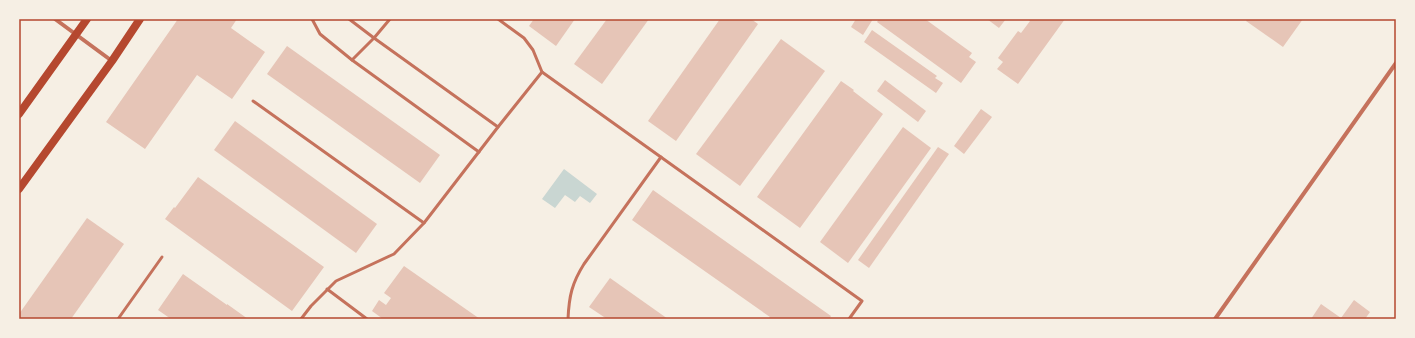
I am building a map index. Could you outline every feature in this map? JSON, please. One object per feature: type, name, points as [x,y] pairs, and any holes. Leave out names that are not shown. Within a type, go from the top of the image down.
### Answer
[{"type":"main road","points":[[19,114],[87,19]]},
{"type":"main road","points":[[19,189],[112,61],[140,19]]},
{"type":"street","points":[[55,19],[112,61]]},
{"type":"street","points":[[1215,319],[1396,63]]},
{"type":"lane","points":[[312,19],[320,34],[352,60],[479,152]]},
{"type":"lane","points":[[349,19],[498,127]]},
{"type":"lane","points":[[352,60],[390,19]]},
{"type":"lane","points":[[498,19],[524,38],[533,50],[542,72],[862,301],[850,319]]},
{"type":"lane","points":[[301,319],[327,289],[336,281],[394,254],[424,224],[542,72]]},
{"type":"lane","points":[[254,101],[424,224]]},
{"type":"lane","points":[[568,319],[569,304],[575,280],[584,264],[661,157]]},
{"type":"lane","points":[[118,319],[162,257]]},
{"type":"lane","points":[[327,289],[367,319]]},
{"type":"shaded area","points":[[564,169],[597,194],[590,203],[580,196],[575,202],[565,195],[555,208],[542,199]]},
{"type":"building","points":[[178,19],[237,19],[231,28],[265,52],[232,99],[197,75],[145,149],[106,122]]},
{"type":"building","points":[[534,19],[575,19],[556,46],[529,26]]},
{"type":"building","points":[[607,19],[649,19],[602,84],[574,64]]},
{"type":"building","points":[[720,19],[751,19],[758,24],[676,141],[648,121]]},
{"type":"building","points":[[856,19],[873,19],[863,35],[851,27]]},
{"type":"building","points":[[879,19],[925,19],[972,53],[969,57],[976,62],[961,83],[877,22]]},
{"type":"building","points":[[987,19],[1006,19],[999,28]]},
{"type":"building","points":[[1027,19],[1065,19],[1018,84],[997,69],[1003,62],[998,58],[1018,31],[1021,33],[1030,21]]},
{"type":"building","points":[[1247,19],[1303,19],[1283,47],[1246,21]]},
{"type":"building","points":[[872,30],[937,76],[935,78],[943,83],[936,93],[864,42]]},
{"type":"building","points":[[781,39],[825,71],[740,186],[696,154]]},
{"type":"building","points":[[287,46],[440,155],[420,183],[267,74]]},
{"type":"building","points":[[885,80],[926,111],[918,122],[877,91]]},
{"type":"building","points":[[841,81],[883,114],[800,228],[757,197]]},
{"type":"building","points":[[981,109],[992,117],[964,154],[954,146]]},
{"type":"building","points":[[235,121],[377,224],[356,253],[214,150]]},
{"type":"building","points":[[903,127],[931,148],[848,263],[820,242]]},
{"type":"building","points":[[938,147],[949,154],[869,268],[858,260]]},
{"type":"building","points":[[198,177],[324,267],[292,311],[165,219]]},
{"type":"building","points":[[653,190],[831,316],[829,319],[768,319],[770,317],[632,220]]},
{"type":"building","points":[[87,218],[124,244],[71,319],[19,319],[19,314]]},
{"type":"building","points":[[404,266],[480,319],[383,319],[372,311],[379,300],[386,305],[391,298],[384,293]]},
{"type":"building","points":[[183,274],[248,319],[171,319],[158,310]]},
{"type":"building","points":[[610,278],[668,319],[607,319],[589,307]]},
{"type":"building","points":[[1354,300],[1370,312],[1365,319],[1311,319],[1321,304],[1341,318]]}]
